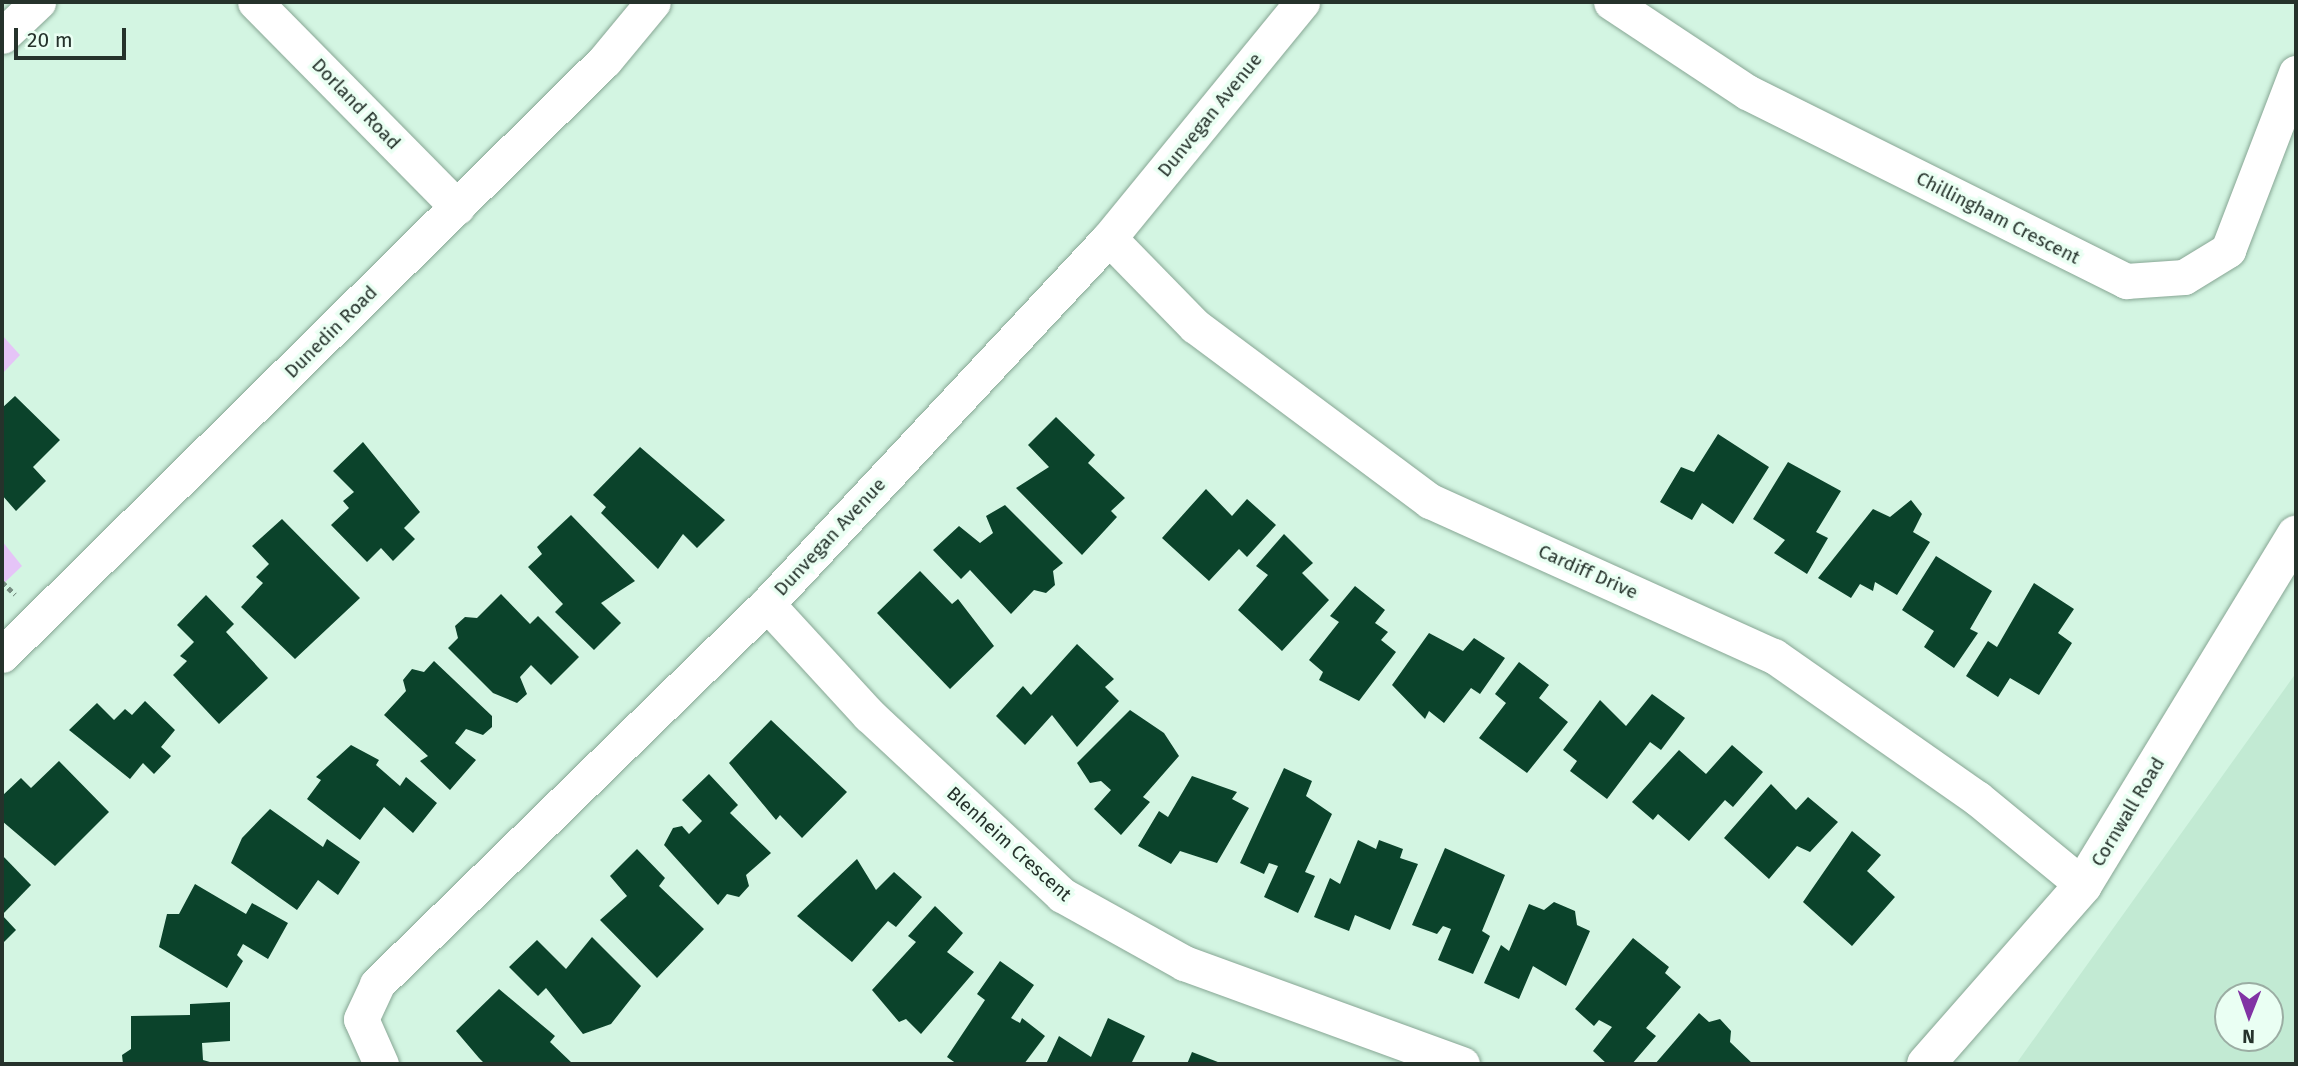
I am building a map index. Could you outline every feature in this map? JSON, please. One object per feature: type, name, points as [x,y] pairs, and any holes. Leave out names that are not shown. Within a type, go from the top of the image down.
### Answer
[{"type":"main road","name":"Cornwall Road","points":[[1926,1064],[2082,886],[2296,535]]},
{"type":"street","points":[[2,36],[38,2]]},
{"type":"street","name":"Dorland Road","points":[[255,2],[457,207]]},
{"type":"street","name":"Dunedin Road","points":[[2,655],[605,60],[653,2]]},
{"type":"street","name":"Dunvegan Avenue","points":[[376,1060],[361,1019],[377,984],[767,604],[1109,238],[1302,2]]},
{"type":"street","name":"Chillingham Crescent","points":[[1611,2],[1748,92],[2126,281],[2184,277],[2228,250],[2296,73]]},
{"type":"street","name":"Cardiff Drive","points":[[1109,238],[1195,326],[1430,501],[1774,656],[1977,798],[2082,886]]},
{"type":"street","name":"Blenheim Crescent","points":[[767,604],[869,715],[1062,895],[1184,962],[1462,1064]]},
{"type":"shaded area","points":[[2,335],[20,355],[2,374]]},
{"type":"shaded area","points":[[2,541],[22,566],[2,585]]},
{"type":"shaded area","points":[[2296,673],[2296,1064],[2016,1064]]},
{"type":"building","points":[[15,396],[60,440],[33,467],[46,481],[16,511],[2,495],[2,408]]},
{"type":"building","points":[[1056,417],[1095,455],[1088,463],[1125,498],[1111,511],[1117,517],[1082,555],[1016,488],[1049,467],[1028,445]]},
{"type":"building","points":[[1718,434],[1769,467],[1733,524],[1702,503],[1692,520],[1660,502],[1681,467],[1694,472]]},
{"type":"building","points":[[363,442],[420,512],[404,528],[415,539],[393,561],[381,548],[367,562],[331,525],[349,508],[343,501],[354,492],[333,471]]},
{"type":"building","points":[[640,447],[725,520],[697,548],[683,534],[658,569],[601,513],[606,507],[593,495]]},
{"type":"building","points":[[1788,462],[1841,491],[1816,532],[1828,538],[1807,574],[1774,553],[1785,540],[1753,519]]},
{"type":"building","points":[[1206,489],[1232,516],[1247,499],[1276,525],[1247,557],[1239,549],[1209,581],[1162,538]]},
{"type":"building","points":[[1911,500],[1922,514],[1913,532],[1930,542],[1897,595],[1875,582],[1873,591],[1860,584],[1851,598],[1818,578],[1873,509],[1890,517]]},
{"type":"building","points":[[1005,505],[1063,563],[1053,571],[1055,585],[1046,593],[1034,590],[1011,614],[970,570],[961,579],[933,550],[959,526],[980,543],[993,533],[986,516]]},
{"type":"building","points":[[571,515],[635,581],[601,603],[621,623],[594,650],[555,612],[563,604],[528,567],[542,554],[537,547]]},
{"type":"building","points":[[282,519],[360,598],[295,659],[241,607],[263,583],[256,577],[269,564],[252,546]]},
{"type":"building","points":[[1284,534],[1313,563],[1302,573],[1329,600],[1282,651],[1238,610],[1268,575],[1256,566]]},
{"type":"building","points":[[1936,556],[1992,591],[1970,629],[1978,633],[1954,668],[1924,647],[1934,631],[1902,610]]},
{"type":"building","points":[[920,571],[952,604],[958,599],[994,646],[950,689],[877,613]]},
{"type":"building","points":[[2034,583],[2074,609],[2058,633],[2072,643],[2039,695],[2010,678],[1998,697],[1966,676],[1988,641],[1997,647]]},
{"type":"building","points":[[1355,586],[1385,610],[1375,623],[1388,632],[1381,640],[1396,652],[1359,701],[1319,680],[1323,672],[1309,660],[1339,622],[1330,616]]},
{"type":"building","points":[[501,594],[530,624],[538,616],[579,657],[551,685],[531,665],[520,677],[527,694],[517,703],[493,693],[448,648],[458,638],[455,626],[465,617],[477,618]]},
{"type":"building","points":[[206,595],[234,624],[226,632],[268,678],[219,724],[173,675],[187,661],[180,656],[194,642],[177,625]]},
{"type":"building","points":[[1429,633],[1463,651],[1474,638],[1505,658],[1480,694],[1471,688],[1444,723],[1429,711],[1425,719],[1392,685]]},
{"type":"building","points":[[1077,644],[1114,679],[1105,687],[1119,701],[1077,747],[1052,715],[1025,745],[996,716],[1023,686],[1031,695]]},
{"type":"building","points":[[434,661],[492,716],[492,727],[483,735],[466,729],[455,743],[476,760],[450,790],[420,761],[428,756],[384,715],[406,691],[403,680],[412,669],[424,672]]},
{"type":"building","points":[[1519,662],[1549,685],[1539,698],[1568,722],[1527,773],[1479,738],[1506,703],[1495,694]]},
{"type":"building","points":[[1652,694],[1685,718],[1661,750],[1650,742],[1607,799],[1570,771],[1577,761],[1563,750],[1600,700],[1626,726]]},
{"type":"building","points":[[145,701],[175,730],[161,747],[171,756],[154,774],[143,763],[130,779],[69,730],[97,703],[114,720],[125,709],[132,715]]},
{"type":"building","points":[[1130,710],[1164,733],[1179,756],[1143,797],[1150,802],[1121,835],[1094,809],[1111,790],[1101,781],[1090,783],[1077,763]]},
{"type":"building","points":[[771,720],[847,792],[802,838],[780,815],[776,820],[729,763]]},
{"type":"building","points":[[351,745],[379,760],[376,765],[400,786],[406,777],[437,803],[413,833],[384,807],[360,840],[307,799],[321,780],[316,777]]},
{"type":"building","points":[[1732,745],[1763,772],[1733,807],[1725,800],[1689,841],[1658,814],[1653,820],[1632,802],[1679,750],[1706,774]]},
{"type":"building","points":[[59,761],[109,812],[55,866],[2,821],[2,796],[21,778],[31,788]]},
{"type":"building","points":[[1284,768],[1312,781],[1306,796],[1332,814],[1305,872],[1315,876],[1298,913],[1264,897],[1278,866],[1269,863],[1264,874],[1240,863]]},
{"type":"building","points":[[709,774],[738,805],[730,813],[771,853],[746,875],[749,886],[739,897],[727,894],[718,905],[664,845],[673,828],[682,826],[689,834],[702,821],[682,800]]},
{"type":"building","points":[[1192,776],[1237,792],[1232,799],[1249,808],[1217,863],[1180,851],[1171,864],[1138,846],[1159,811],[1168,817]]},
{"type":"building","points":[[1771,784],[1796,810],[1808,797],[1838,822],[1810,852],[1797,846],[1769,879],[1724,838]]},
{"type":"building","points":[[270,809],[323,847],[327,839],[360,862],[338,895],[318,880],[297,910],[231,863],[242,838]]},
{"type":"building","points":[[1852,831],[1881,855],[1867,871],[1895,897],[1852,946],[1803,902]]},
{"type":"building","points":[[1358,840],[1376,849],[1379,840],[1403,849],[1400,858],[1418,864],[1390,930],[1355,915],[1349,931],[1314,917],[1330,878],[1340,884]]},
{"type":"building","points":[[1445,848],[1505,875],[1482,931],[1490,936],[1473,974],[1438,960],[1451,929],[1443,926],[1437,934],[1412,925]]},
{"type":"building","points":[[637,849],[665,878],[659,886],[704,929],[657,978],[600,920],[627,896],[610,876]]},
{"type":"building","points":[[2,855],[31,885],[2,915]]},
{"type":"building","points":[[857,859],[876,890],[894,872],[922,897],[896,927],[888,921],[852,962],[797,916]]},
{"type":"building","points":[[195,884],[246,914],[252,903],[288,923],[268,959],[243,944],[237,955],[243,961],[227,988],[159,947],[167,914],[179,914]]},
{"type":"building","points":[[1554,902],[1575,911],[1577,925],[1590,931],[1566,986],[1533,966],[1519,999],[1484,983],[1501,945],[1509,951],[1529,904],[1544,910]]},
{"type":"building","points":[[935,906],[963,933],[947,952],[974,972],[921,1034],[906,1019],[899,1022],[872,990],[916,942],[908,936]]},
{"type":"building","points":[[2,915],[16,930],[2,944]]},
{"type":"building","points":[[592,937],[641,986],[611,1024],[583,1034],[546,988],[538,996],[509,967],[537,940],[566,969]]},
{"type":"building","points":[[1633,938],[1669,967],[1665,973],[1681,987],[1646,1028],[1656,1036],[1632,1064],[1607,1064],[1593,1051],[1612,1027],[1599,1020],[1594,1026],[1575,1009]]},
{"type":"building","points":[[1000,961],[1034,985],[1011,1018],[1020,1023],[1022,1018],[1045,1036],[1024,1064],[957,1064],[947,1057],[985,1000],[977,994]]},
{"type":"building","points":[[499,989],[555,1036],[550,1042],[573,1064],[485,1064],[479,1058],[456,1031]]},
{"type":"building","points":[[230,1002],[230,1041],[202,1043],[203,1060],[217,1064],[123,1064],[122,1055],[131,1049],[131,1016],[190,1015],[190,1004]]},
{"type":"building","points":[[1699,1013],[1709,1022],[1720,1019],[1731,1031],[1730,1042],[1753,1064],[1655,1064]]},
{"type":"building","points":[[1108,1018],[1145,1036],[1131,1064],[1046,1064],[1059,1036],[1091,1057]]},
{"type":"building","points":[[1192,1052],[1223,1064],[1187,1064]]}]
